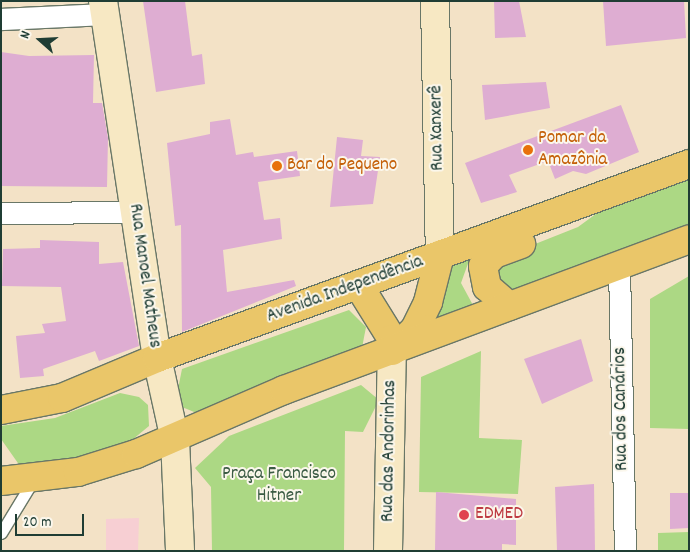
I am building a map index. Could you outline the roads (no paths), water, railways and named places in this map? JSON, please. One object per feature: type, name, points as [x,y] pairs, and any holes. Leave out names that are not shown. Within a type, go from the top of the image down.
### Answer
[{"type":"main road","name":"Avenida Independência","points":[[1,410],[62,398],[157,358],[359,286],[689,164]]},
{"type":"main road","points":[[509,306],[487,287],[483,276],[488,258],[561,225],[597,199]]},
{"type":"main road","points":[[1,481],[78,472],[175,440],[284,390],[689,239]]},
{"type":"main road","points":[[392,351],[415,329],[428,302],[440,255]]},
{"type":"main road","points":[[359,286],[392,339],[392,351]]},
{"type":"street","name":"Rua Xanxerê","points":[[435,1],[440,255]]},
{"type":"street","points":[[1,19],[104,7]]},
{"type":"street","name":"Rua Manoel Matheus","points":[[104,7],[157,358],[175,440],[180,551]]},
{"type":"street","points":[[1,213],[135,212]]},
{"type":"street","name":"Rua dos Canários","points":[[619,266],[625,551]]},
{"type":"street","name":"Rua das Andorinhas","points":[[388,551],[392,351]]},
{"type":"lane","points":[[1,533],[34,478]]},
{"type":"place","name":"Pomar da Amazônia","points":[[528,150]]},
{"type":"place","name":"Bar do Pequeno","points":[[277,166]]},
{"type":"place","name":"EDMED","points":[[464,515]]},
{"type":"park label","name":"Praça Francisco Hitner","points":[[279,486]]}]
